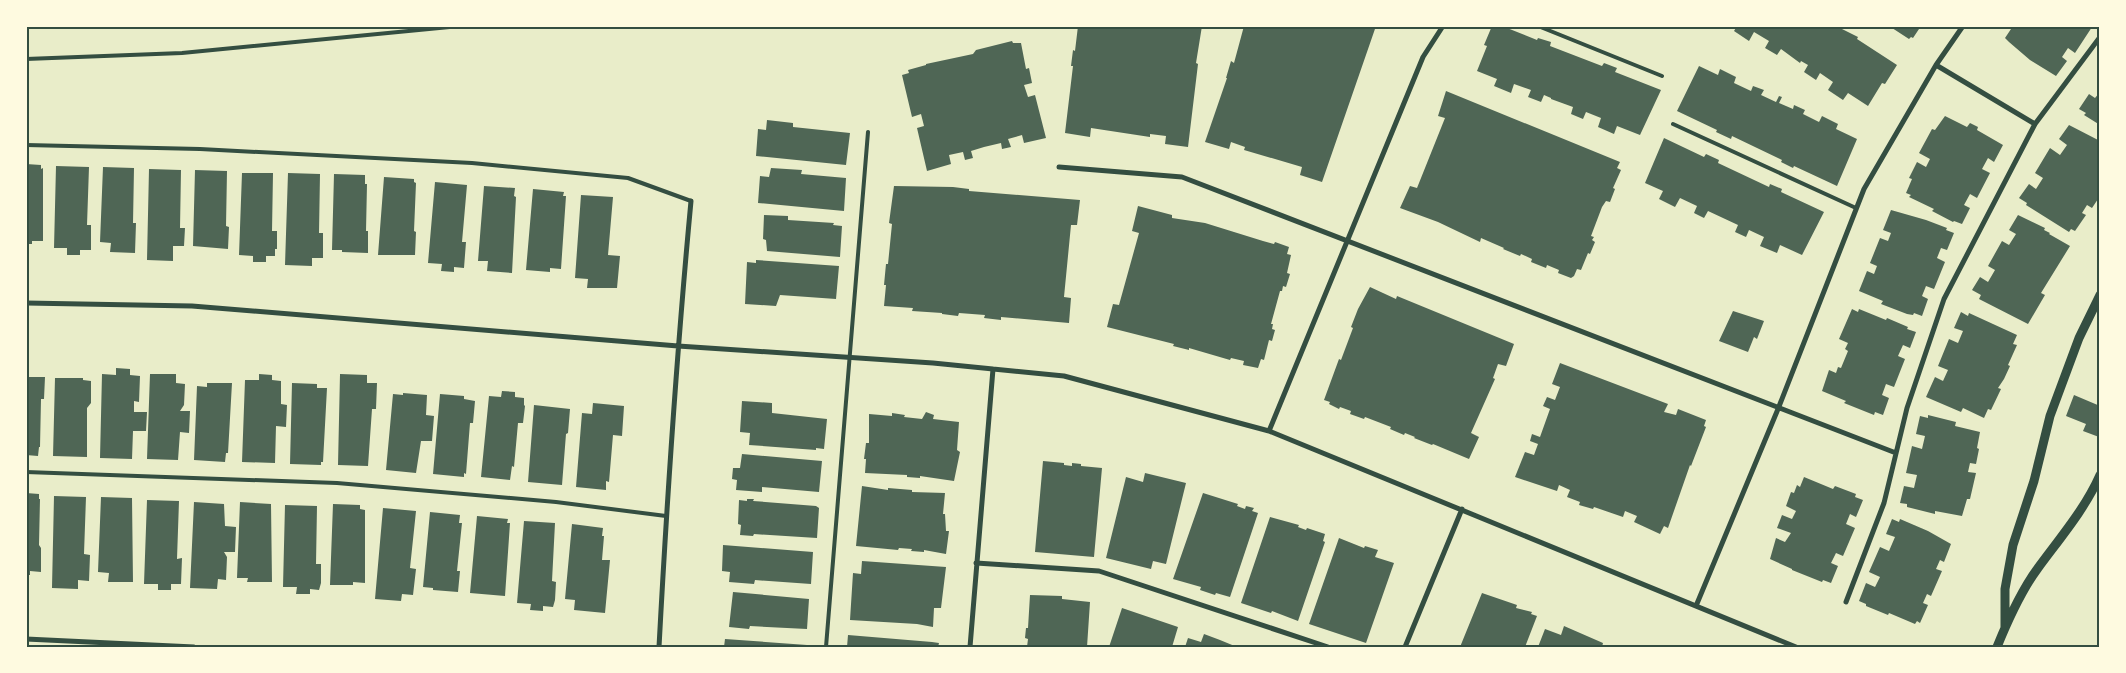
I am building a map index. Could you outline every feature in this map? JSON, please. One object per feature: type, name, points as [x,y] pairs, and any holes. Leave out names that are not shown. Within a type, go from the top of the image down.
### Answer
[{"type":"street","points":[[1269,431],[1423,57],[1443,26]]},
{"type":"street","points":[[1696,606],[1778,409],[1864,189],[1936,65],[1963,26]]},
{"type":"street","points":[[1846,602],[1884,502],[1907,408],[1944,298],[2036,124],[2100,37]]},
{"type":"street","points":[[1936,65],[2036,124]]},
{"type":"street","points":[[1059,167],[1182,177],[1348,240],[1778,409],[1896,453]]},
{"type":"street","points":[[659,647],[678,346],[691,202]]},
{"type":"street","points":[[2005,627],[2004,589],[2013,546],[2034,481],[2050,416],[2079,338],[2100,295]]},
{"type":"street","points":[[26,303],[192,306],[1064,376],[1269,431],[1796,647]]},
{"type":"street","points":[[970,647],[993,369]]},
{"type":"street","points":[[1997,647],[2005,627],[2037,570],[2065,533],[2100,475]]},
{"type":"street","points":[[1405,647],[1462,509]]},
{"type":"street","points":[[976,563],[1099,571],[1328,647]]},
{"type":"street","points":[[26,638],[194,647]]},
{"type":"lane","points":[[26,58],[182,53],[460,26]]},
{"type":"lane","points":[[1538,26],[1662,76]]},
{"type":"lane","points":[[1674,124],[1856,208]]},
{"type":"lane","points":[[826,647],[868,132]]},
{"type":"lane","points":[[26,145],[200,150],[472,163],[628,178],[691,202]]},
{"type":"lane","points":[[26,472],[336,483],[556,502],[666,516]]},
{"type":"building","points":[[1078,26],[1202,26],[1196,63],[1198,64],[1188,147],[1165,144],[1166,136],[1150,134],[1150,137],[1091,128],[1090,137],[1065,133],[1073,66],[1071,66]]},
{"type":"building","points":[[1244,26],[1376,26],[1322,182],[1300,175],[1302,167],[1244,150],[1245,147],[1231,142],[1229,149],[1205,142],[1231,61],[1234,63]]},
{"type":"building","points":[[1492,26],[1502,26],[1537,40],[1538,38],[1551,42],[1550,46],[1602,66],[1604,63],[1617,68],[1615,72],[1661,90],[1640,135],[1617,126],[1614,134],[1598,127],[1601,118],[1586,112],[1583,119],[1571,114],[1573,107],[1544,95],[1541,102],[1528,97],[1531,90],[1514,84],[1511,93],[1494,86],[1497,79],[1477,71],[1487,46],[1484,45]]},
{"type":"building","points":[[1737,26],[1836,26],[1858,37],[1857,39],[1897,65],[1885,84],[1882,83],[1868,106],[1848,93],[1843,100],[1828,90],[1833,82],[1820,73],[1816,80],[1804,72],[1808,65],[1801,61],[1800,63],[1781,49],[1777,55],[1765,48],[1769,41],[1754,32],[1749,41],[1734,31]]},
{"type":"building","points":[[1889,26],[1921,26],[1913,38],[1909,39]]},
{"type":"building","points":[[2013,26],[2092,27],[2075,53],[2068,48],[2062,57],[2067,61],[2056,76],[2030,60],[2005,38]]},
{"type":"building","points":[[1012,41],[1013,43],[1021,43],[1026,69],[1029,68],[1032,83],[1024,85],[1028,97],[1035,95],[1046,138],[1024,143],[1022,135],[1008,139],[1011,147],[1002,149],[1001,143],[984,147],[971,151],[973,158],[965,160],[963,152],[949,155],[951,164],[927,171],[917,128],[924,126],[921,114],[912,117],[902,75],[909,73],[908,70],[926,64],[973,54],[976,50]]},
{"type":"building","points":[[1699,66],[1718,75],[1720,69],[1736,77],[1734,83],[1751,91],[1753,86],[1764,90],[1761,95],[1776,102],[1779,96],[1782,97],[1779,103],[1793,109],[1794,105],[1805,110],[1803,114],[1819,122],[1822,116],[1838,124],[1836,129],[1857,139],[1837,186],[1794,166],[1793,168],[1781,162],[1782,160],[1732,136],[1731,139],[1716,132],[1717,130],[1677,111]]},
{"type":"building","points":[[1446,91],[1620,162],[1617,168],[1621,170],[1613,188],[1615,189],[1610,202],[1606,201],[1602,207],[1591,236],[1594,237],[1592,240],[1595,242],[1581,270],[1577,269],[1574,276],[1571,278],[1558,273],[1559,270],[1547,265],[1546,268],[1531,262],[1532,259],[1521,254],[1520,256],[1481,238],[1480,242],[1438,222],[1400,208],[1410,186],[1417,188],[1445,118],[1438,116]]},
{"type":"building","points":[[2100,92],[2100,125],[2084,115],[2086,113],[2079,109],[2089,94],[2095,98]]},
{"type":"building","points":[[1945,116],[1967,127],[1970,123],[1978,127],[1977,130],[2003,145],[1994,162],[1988,158],[1982,169],[1990,173],[1977,198],[1970,194],[1964,205],[1970,208],[1962,224],[1953,222],[1932,211],[1934,209],[1909,197],[1911,195],[1906,193],[1912,179],[1909,178],[1917,162],[1926,167],[1930,159],[1919,153],[1932,129],[1935,130]]},
{"type":"building","points":[[767,120],[793,123],[793,127],[850,133],[846,165],[756,156],[758,129],[766,130]]},
{"type":"building","points":[[2069,125],[2100,141],[2100,196],[2092,208],[2087,205],[2082,213],[2086,215],[2075,231],[2071,229],[2069,232],[2026,205],[2027,203],[2019,198],[2029,184],[2036,189],[2043,178],[2035,173],[2050,148],[2060,155],[2067,145],[2059,139]]},
{"type":"building","points":[[1664,138],[1704,157],[1706,154],[1719,160],[1718,163],[1769,187],[1770,184],[1782,189],[1781,192],[1824,212],[1802,255],[1780,245],[1777,253],[1760,246],[1764,237],[1749,230],[1746,237],[1735,232],[1738,225],[1708,211],[1704,218],[1694,213],[1697,206],[1680,198],[1675,207],[1659,199],[1663,191],[1645,183]]},
{"type":"building","points":[[26,164],[41,165],[41,169],[43,168],[43,241],[32,241],[32,244],[26,244]]},
{"type":"building","points":[[56,166],[89,167],[87,225],[91,225],[91,250],[80,250],[80,255],[67,255],[67,248],[54,248]]},
{"type":"building","points":[[103,167],[134,168],[133,223],[136,223],[135,253],[110,252],[111,243],[100,242]]},
{"type":"building","points":[[771,168],[802,170],[801,174],[846,178],[844,211],[758,203],[760,176],[769,177]]},
{"type":"building","points":[[149,169],[181,170],[180,228],[185,228],[184,246],[173,246],[173,261],[147,260]]},
{"type":"building","points":[[195,170],[227,171],[226,226],[229,227],[228,249],[193,246]]},
{"type":"building","points":[[242,173],[273,173],[272,231],[277,231],[277,249],[275,249],[275,256],[266,256],[266,262],[253,262],[253,256],[239,255]]},
{"type":"building","points":[[288,173],[320,174],[319,233],[323,233],[323,258],[312,258],[312,266],[285,265]]},
{"type":"building","points":[[334,174],[365,175],[365,184],[367,184],[366,231],[368,231],[368,253],[332,250]]},
{"type":"building","points":[[384,177],[414,179],[416,183],[415,255],[378,255]]},
{"type":"building","points":[[435,182],[467,185],[462,242],[466,242],[464,268],[454,267],[454,272],[441,271],[442,264],[428,263]]},
{"type":"building","points":[[484,186],[515,188],[512,273],[487,271],[488,261],[478,261]]},
{"type":"building","points":[[894,186],[953,187],[969,189],[969,191],[1080,200],[1077,225],[1071,225],[1064,297],[1071,298],[1069,323],[1001,317],[1001,320],[984,318],[985,315],[959,313],[958,316],[912,311],[913,308],[884,306],[886,264],[888,264],[892,224],[889,223]]},
{"type":"building","points":[[533,189],[564,192],[563,196],[566,196],[561,269],[550,268],[550,272],[526,270]]},
{"type":"building","points":[[581,195],[613,197],[608,255],[620,256],[617,288],[587,288],[588,279],[575,278]]},
{"type":"building","points":[[1138,206],[1172,215],[1172,218],[1205,223],[1289,247],[1287,254],[1291,255],[1287,273],[1290,274],[1286,287],[1283,286],[1282,291],[1280,291],[1271,324],[1273,324],[1272,329],[1275,330],[1272,341],[1269,340],[1264,360],[1261,359],[1258,368],[1243,365],[1244,361],[1231,358],[1230,360],[1189,348],[1189,350],[1173,346],[1174,344],[1107,327],[1113,304],[1119,305],[1139,233],[1132,231]]},
{"type":"building","points":[[1891,210],[1926,220],[1947,228],[1946,230],[1954,233],[1947,250],[1941,248],[1937,258],[1945,262],[1934,289],[1926,286],[1922,296],[1928,299],[1922,316],[1914,313],[1913,315],[1907,314],[1881,304],[1883,301],[1859,291],[1867,271],[1874,274],[1877,266],[1870,263],[1880,238],[1888,241],[1891,233],[1883,230]]},
{"type":"building","points":[[764,215],[788,216],[788,220],[834,223],[833,225],[842,226],[840,257],[767,251],[766,240],[763,239]]},
{"type":"building","points":[[2018,215],[2045,228],[2044,230],[2049,234],[2070,246],[2041,293],[2045,295],[2028,324],[1979,299],[1981,295],[1972,290],[1980,277],[1988,282],[1995,270],[1988,266],[2002,241],[2009,245],[2016,234],[2009,230]]},
{"type":"building","points":[[756,260],[839,266],[836,299],[780,295],[776,306],[745,304],[747,262],[756,263]]},
{"type":"building","points":[[1370,287],[1396,299],[1397,296],[1514,344],[1506,366],[1498,364],[1493,378],[1495,379],[1471,433],[1479,437],[1469,459],[1405,433],[1404,435],[1390,429],[1391,427],[1365,417],[1364,419],[1350,414],[1351,411],[1340,407],[1339,409],[1324,400],[1353,328],[1351,327],[1358,309]]},
{"type":"building","points":[[1852,309],[1858,312],[1859,309],[1886,320],[1887,318],[1916,332],[1910,348],[1903,345],[1898,356],[1905,359],[1894,387],[1886,384],[1882,395],[1889,398],[1883,415],[1875,412],[1874,415],[1844,403],[1846,401],[1822,391],[1829,370],[1836,373],[1838,367],[1841,368],[1848,351],[1845,349],[1848,343],[1839,339]]},
{"type":"building","points":[[1733,311],[1764,321],[1757,339],[1754,337],[1748,352],[1719,341]]},
{"type":"building","points":[[1961,312],[1968,316],[1969,313],[2017,335],[2013,344],[2017,345],[2008,365],[2010,366],[1998,388],[2001,389],[1991,410],[1988,409],[1984,418],[1963,408],[1961,412],[1926,397],[1935,377],[1943,381],[1948,370],[1938,366],[1949,339],[1958,343],[1963,331],[1954,328]]},
{"type":"building","points":[[1560,363],[1668,404],[1664,412],[1676,415],[1678,409],[1706,420],[1704,426],[1706,427],[1690,465],[1668,528],[1664,526],[1660,534],[1634,522],[1637,516],[1625,511],[1623,517],[1594,507],[1593,509],[1579,505],[1580,502],[1567,497],[1570,490],[1559,485],[1557,491],[1515,477],[1525,452],[1534,455],[1538,444],[1530,441],[1532,434],[1540,437],[1550,409],[1543,406],[1547,397],[1555,400],[1560,387],[1552,384]]},
{"type":"building","points":[[116,368],[130,369],[130,375],[140,376],[139,402],[134,401],[134,412],[147,412],[146,431],[133,431],[132,459],[100,458],[102,374],[116,375]]},
{"type":"building","points":[[150,374],[176,374],[176,383],[185,384],[184,405],[180,411],[190,411],[189,433],[180,432],[178,460],[147,459]]},
{"type":"building","points":[[259,374],[272,375],[272,380],[281,381],[281,404],[287,405],[286,427],[276,426],[275,463],[242,462],[245,380],[259,380]]},
{"type":"building","points":[[340,374],[367,375],[367,383],[377,383],[376,409],[372,409],[368,466],[338,465]]},
{"type":"building","points":[[26,377],[45,377],[44,399],[41,399],[40,447],[38,456],[26,455]]},
{"type":"building","points":[[55,378],[83,378],[83,380],[91,381],[91,403],[87,408],[87,457],[53,456]]},
{"type":"building","points":[[207,383],[232,383],[228,453],[226,453],[225,462],[194,460],[197,386],[207,387]]},
{"type":"building","points":[[292,383],[317,384],[317,388],[327,388],[323,462],[321,462],[321,465],[290,464]]},
{"type":"building","points":[[502,391],[515,392],[515,397],[524,398],[525,406],[523,423],[518,423],[514,467],[512,466],[510,480],[481,477],[489,396],[501,397]]},
{"type":"building","points":[[403,393],[427,395],[426,415],[434,416],[432,441],[421,441],[416,473],[386,470],[393,394],[403,395]]},
{"type":"building","points":[[440,394],[464,396],[464,399],[475,401],[473,423],[470,423],[466,474],[464,473],[464,477],[433,474]]},
{"type":"building","points":[[2074,395],[2100,406],[2099,437],[2083,431],[2086,424],[2066,416]]},
{"type":"building","points":[[742,401],[772,403],[772,413],[827,419],[824,449],[749,445],[750,433],[740,432]]},
{"type":"building","points":[[593,403],[624,406],[622,436],[613,435],[609,482],[606,481],[606,490],[576,487],[582,413],[592,414]]},
{"type":"building","points":[[534,405],[570,409],[562,485],[528,482]]},
{"type":"building","points":[[926,412],[934,415],[933,419],[959,422],[957,450],[960,452],[954,481],[920,476],[920,478],[907,477],[907,475],[865,473],[866,443],[869,443],[869,414],[892,416],[892,413],[905,415],[904,417],[922,419]]},
{"type":"building","points":[[1928,415],[1956,422],[1955,426],[1980,432],[1976,464],[1970,463],[1968,472],[1976,473],[1970,499],[1967,499],[1962,516],[1935,511],[1935,514],[1907,507],[1907,504],[1900,503],[1904,486],[1914,488],[1917,475],[1906,473],[1912,446],[1922,449],[1925,436],[1916,434],[1920,416],[1928,418]]},
{"type":"building","points":[[742,454],[822,461],[819,492],[762,487],[762,492],[736,490],[737,480],[732,479],[733,468],[740,468]]},
{"type":"building","points":[[1043,461],[1064,463],[1064,465],[1072,466],[1072,463],[1102,468],[1094,557],[1035,552]]},
{"type":"building","points":[[1145,473],[1186,483],[1166,564],[1153,561],[1151,569],[1106,558],[1126,477],[1143,482]]},
{"type":"building","points":[[1804,477],[1833,489],[1835,486],[1856,494],[1855,497],[1863,500],[1856,517],[1850,514],[1846,524],[1855,528],[1843,556],[1836,553],[1831,563],[1838,566],[1831,583],[1823,580],[1822,582],[1770,559],[1776,538],[1785,542],[1791,533],[1777,528],[1782,515],[1792,519],[1796,511],[1786,506],[1791,492],[1794,493],[1797,485],[1800,487]]},
{"type":"building","points":[[862,486],[888,490],[888,488],[912,490],[912,492],[945,493],[943,514],[945,514],[946,531],[949,531],[946,554],[924,550],[924,552],[911,551],[912,549],[899,548],[898,550],[856,546]]},
{"type":"building","points":[[26,493],[39,494],[40,499],[39,545],[41,548],[41,572],[30,571],[30,575],[26,575]]},
{"type":"building","points":[[1203,493],[1238,504],[1237,506],[1245,509],[1246,506],[1254,508],[1252,511],[1258,513],[1230,597],[1216,593],[1215,595],[1200,590],[1201,587],[1173,579]]},
{"type":"building","points":[[54,496],[86,497],[84,554],[90,555],[89,581],[78,580],[78,589],[52,588]]},
{"type":"building","points":[[101,497],[132,498],[133,582],[108,582],[109,573],[98,572]]},
{"type":"building","points":[[747,499],[816,506],[819,508],[817,538],[754,534],[753,536],[740,535],[741,525],[738,524],[739,500],[747,501]]},
{"type":"building","points":[[147,500],[179,501],[177,559],[182,558],[181,584],[171,584],[171,590],[158,590],[158,584],[144,584]]},
{"type":"building","points":[[194,502],[224,504],[225,526],[236,527],[235,552],[224,552],[227,557],[226,580],[218,579],[217,589],[190,588]]},
{"type":"building","points":[[240,502],[271,504],[272,582],[247,582],[248,578],[237,578]]},
{"type":"building","points":[[333,504],[360,505],[360,509],[365,510],[365,583],[353,582],[353,585],[330,585]]},
{"type":"building","points":[[285,505],[317,506],[316,564],[321,564],[321,583],[319,590],[310,589],[310,594],[296,594],[297,587],[283,587]]},
{"type":"building","points":[[383,508],[416,511],[410,568],[416,569],[413,595],[402,594],[401,601],[375,599]]},
{"type":"building","points":[[430,512],[460,515],[459,523],[462,523],[457,571],[460,571],[458,592],[433,590],[433,588],[423,587]]},
{"type":"building","points":[[477,516],[508,519],[507,523],[510,523],[505,596],[470,593]]},
{"type":"building","points":[[1270,517],[1299,525],[1298,527],[1306,530],[1307,528],[1325,534],[1323,541],[1325,542],[1298,621],[1272,611],[1271,613],[1241,603]]},
{"type":"building","points":[[1892,519],[1899,522],[1900,519],[1928,531],[1951,544],[1944,562],[1940,560],[1936,569],[1942,571],[1931,596],[1927,594],[1923,603],[1928,605],[1920,623],[1917,621],[1915,624],[1889,613],[1888,615],[1859,601],[1866,583],[1875,587],[1880,577],[1869,572],[1880,547],[1889,551],[1895,537],[1886,534]]},
{"type":"building","points":[[524,521],[555,523],[552,581],[556,582],[555,600],[553,607],[543,606],[543,611],[530,610],[531,604],[517,603]]},
{"type":"building","points":[[572,524],[603,528],[602,560],[610,560],[605,613],[574,610],[575,600],[565,599]]},
{"type":"building","points":[[1339,538],[1364,548],[1365,546],[1378,550],[1375,557],[1394,563],[1366,643],[1309,624]]},
{"type":"building","points":[[723,545],[813,552],[811,584],[755,580],[754,584],[729,582],[730,572],[722,571]]},
{"type":"building","points":[[862,561],[946,567],[941,608],[934,608],[933,627],[917,624],[850,620],[853,573],[861,574]]},
{"type":"building","points":[[733,592],[809,599],[807,629],[750,626],[749,629],[729,627]]},
{"type":"building","points":[[1482,593],[1517,605],[1516,608],[1532,612],[1531,614],[1537,616],[1525,647],[1460,647]]},
{"type":"building","points":[[1030,595],[1062,596],[1062,599],[1090,602],[1087,647],[1027,647],[1028,639],[1025,638],[1026,628],[1028,628]]},
{"type":"building","points":[[1122,608],[1178,627],[1172,647],[1109,647]]},
{"type":"building","points":[[1564,626],[1603,643],[1602,647],[1538,647],[1545,629],[1561,635]]},
{"type":"building","points":[[1204,634],[1237,647],[1185,647],[1188,638],[1201,642]]},
{"type":"building","points":[[848,635],[939,643],[938,647],[847,647]]},
{"type":"building","points":[[725,639],[807,645],[807,647],[724,647]]}]
